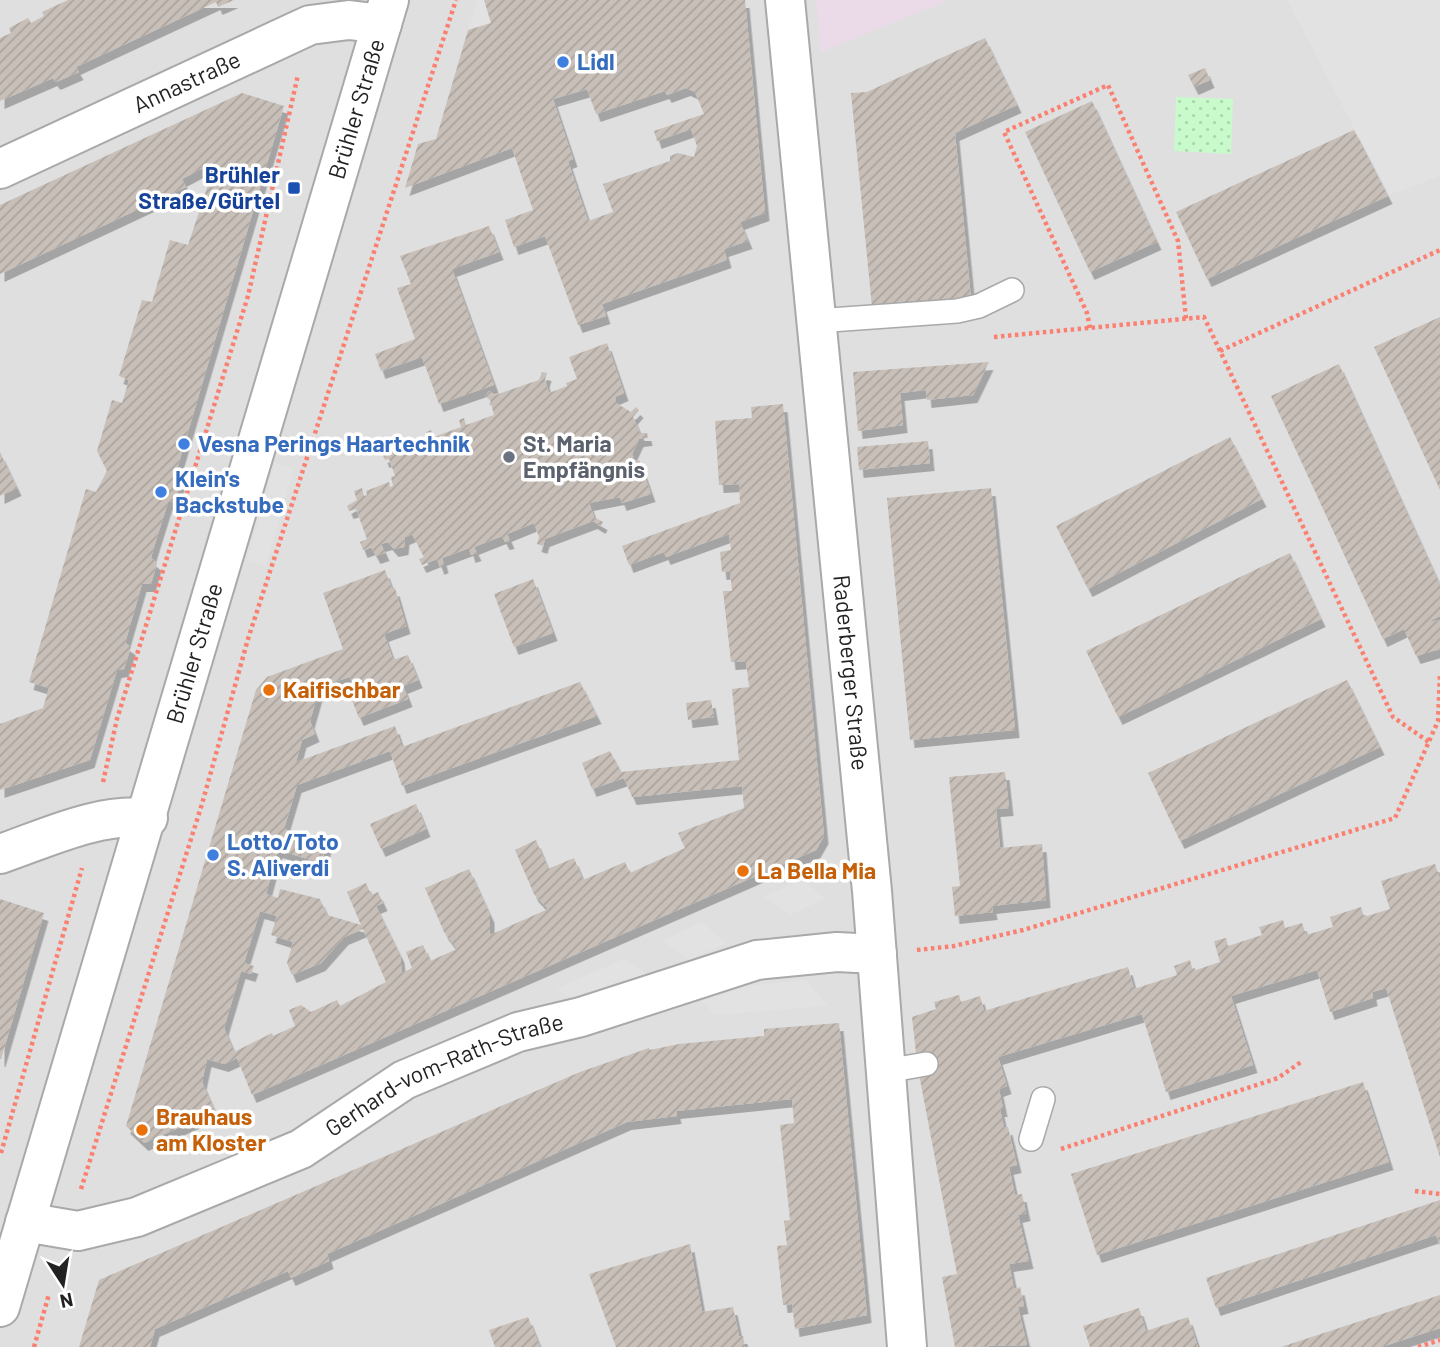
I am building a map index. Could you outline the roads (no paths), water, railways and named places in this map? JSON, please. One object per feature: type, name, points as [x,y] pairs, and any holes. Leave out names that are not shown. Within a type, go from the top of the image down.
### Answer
[{"type":"street","name":"Raderberger Straße","points":[[785,0],[877,954],[907,1347]]},
{"type":"street","name":"Annastraße","points":[[0,169],[310,25],[385,12]]},
{"type":"street","name":"Brühler Straße","points":[[0,1307],[148,818],[385,12]]},
{"type":"street","points":[[0,854],[93,823],[126,816],[148,818]]},
{"type":"street","name":"Gerhard-vom-Rath-Straße","points":[[25,1222],[78,1231],[137,1217],[301,1149],[404,1080],[518,1032],[581,1017],[757,960],[837,951],[877,954]]},
{"type":"lane","points":[[816,321],[957,311],[979,306],[1012,290]]},
{"type":"lane","points":[[886,1071],[926,1064]]},
{"type":"lane","points":[[1031,1139],[1043,1099]]},
{"type":"place","name":"Lidl","points":[[563,62]]},
{"type":"place","name":"Brühler Straße/Gürtel","points":[[294,188]]},
{"type":"place","name":"Vesna Perings Haartechnik","points":[[184,444]]},
{"type":"place","name":"St. Maria Empfängnis","points":[[509,457]]},
{"type":"place","name":"Klein's Backstube","points":[[161,492]]},
{"type":"place","name":"Kaifischbar","points":[[269,690]]},
{"type":"place","name":"Lotto/Toto S. Aliverdi","points":[[213,855]]},
{"type":"place","name":"La Bella Mia","points":[[743,871]]},
{"type":"place","name":"Brauhaus am Kloster","points":[[142,1130]]}]
